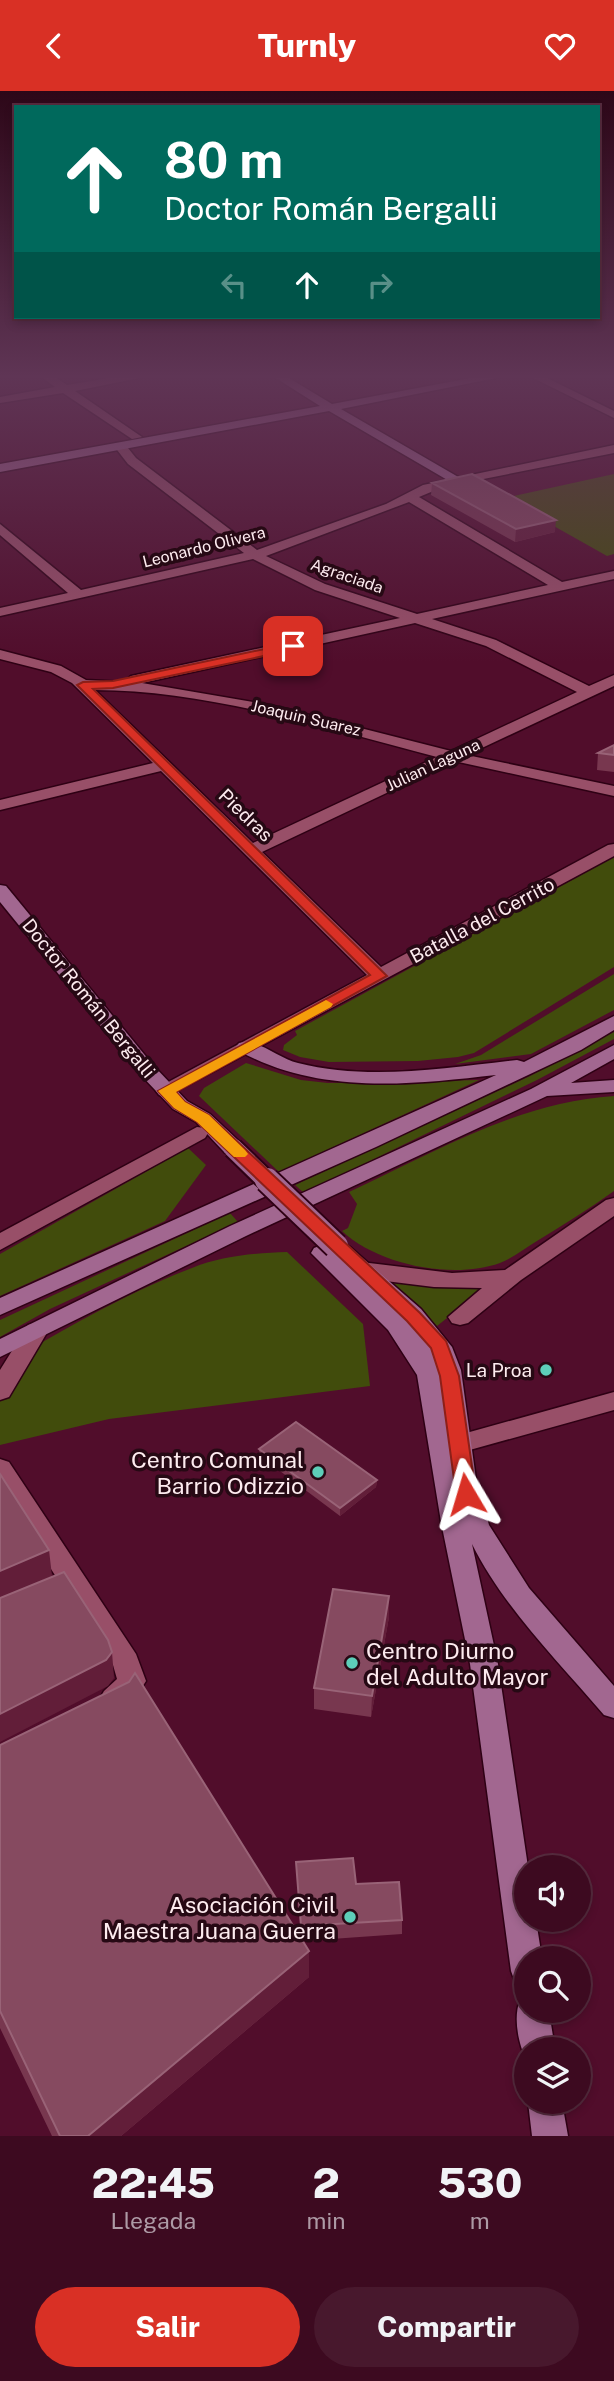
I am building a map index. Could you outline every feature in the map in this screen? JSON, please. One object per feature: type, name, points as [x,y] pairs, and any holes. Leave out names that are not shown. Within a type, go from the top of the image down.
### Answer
[{"type":"main road","points":[[438,470],[456,481]]},
{"type":"main road","name":"Doctor Román Bergalli","points":[[2,897],[173,1098],[197,1133],[227,1150]]},
{"type":"main road","points":[[0,1307],[536,1064],[574,1046],[614,1022]]},
{"type":"main road","points":[[246,1047],[292,1069],[320,1074],[405,1075],[536,1064]]},
{"type":"main road","points":[[0,1349],[238,1231],[538,1093],[614,1051]]},
{"type":"main road","points":[[538,1093],[614,1086]]},
{"type":"main road","name":"Doctor Román Bergalli","points":[[173,1098],[203,1118],[227,1150],[329,1250]]},
{"type":"main road","points":[[329,1250],[362,1270],[414,1317],[439,1346],[449,1376],[454,1522],[484,1664],[523,1946]]},
{"type":"main road","points":[[329,1250],[420,1353],[477,1526],[498,1565],[614,1706]]},
{"type":"main road","points":[[547,2114],[550,2136]]},
{"type":"street","name":"Agraciada","points":[[144,470],[255,555],[281,570],[320,587],[491,643],[590,692]]},
{"type":"street","name":"Leonardo Olivera","points":[[0,612],[255,555],[411,498],[427,488],[508,470]]},
{"type":"street","points":[[411,498],[560,587]]},
{"type":"street","points":[[0,529],[79,594]]},
{"type":"street","points":[[113,685],[614,575]]},
{"type":"street","name":"Joaquin Suarez","points":[[0,654],[57,669],[83,685],[113,685],[271,709],[361,730],[507,772],[614,791]]},
{"type":"street","name":"Julian Laguna","points":[[252,850],[614,680]]},
{"type":"street","name":"Piedras","points":[[83,685],[379,976]]},
{"type":"street","points":[[0,805],[165,765]]},
{"type":"street","name":"Batalla del Cerrito","points":[[173,1098],[246,1047],[614,849]]},
{"type":"street","points":[[0,1243],[197,1133]]},
{"type":"street","points":[[460,1317],[614,1205]]},
{"type":"street","points":[[362,1270],[448,1282],[513,1276]]},
{"type":"street","points":[[0,1391],[36,1331]]},
{"type":"street","points":[[450,1444],[614,1401]]},
{"type":"street","points":[[0,1469],[61,1586],[126,1662],[132,1681],[120,1697],[96,1709]]},
{"type":"green space","points":[[614,474],[614,554],[607,556],[504,498]]},
{"type":"green space","points":[[614,857],[614,967],[474,1053],[418,1061],[329,1062],[300,1057],[283,1050],[284,1045],[297,1035],[295,1031]]},
{"type":"green space","points":[[614,974],[614,1010],[531,1054],[455,1064],[481,1055]]},
{"type":"green space","points":[[614,1032],[614,1039],[537,1080],[304,1193],[295,1185],[530,1076]]},
{"type":"green space","points":[[246,1063],[301,1080],[328,1083],[479,1080],[279,1172],[199,1096],[204,1088]]},
{"type":"green space","points":[[614,1096],[614,1191],[505,1261],[461,1270],[417,1266],[375,1253],[342,1231],[348,1228],[357,1204],[349,1192],[511,1118],[579,1100]]},
{"type":"green space","points":[[188,1148],[206,1165],[165,1221],[0,1296],[0,1254]]},
{"type":"green space","points":[[230,1213],[238,1222],[50,1309],[0,1337],[0,1320]]},
{"type":"green space","points":[[287,1252],[363,1324],[370,1386],[109,1419],[0,1445],[0,1367],[70,1326],[167,1278],[215,1261]]},
{"type":"green space","points":[[394,1282],[485,1288],[437,1326],[394,1286]]},
{"type":"building","points":[[472,474],[556,520],[516,529],[432,483]]},
{"type":"building","points":[[614,745],[614,755],[598,753]]},
{"type":"building","name":"Centro Comunal Barrio Odizzio","points":[[296,1422],[377,1480],[340,1508],[259,1449]]},
{"type":"building","points":[[0,1474],[49,1550],[0,1571]]},
{"type":"building","points":[[64,1572],[108,1640],[112,1652],[106,1660],[0,1714],[0,1598]]},
{"type":"building","name":"Centro Diurno del Adulto Mayor","points":[[333,1589],[389,1596],[372,1696],[314,1688]]},
{"type":"building","points":[[135,1673],[309,1951],[88,2136],[60,2136],[0,2011],[0,1745],[129,1682]]},
{"type":"building","name":"Asociación Civil Maestra Juana Guerra","points":[[353,1858],[356,1884],[399,1882],[402,1920],[301,1926],[296,1862]]},
{"type":"slow traffic","points":[[240,1154],[203,1118],[180,1105],[166,1091],[326,1004]]},
{"type":"place","name":"La Proa","points":[[546,1370]]},
{"type":"place","name":"Centro Comunal Barrio Odizzio","points":[[318,1472]]},
{"type":"place","name":"Centro Diurno del Adulto Mayor","points":[[352,1663]]},
{"type":"place","name":"Asociación Civil Maestra Juana Guerra","points":[[350,1917]]},
{"type":"route","points":[[293,646],[113,685],[83,685],[379,976],[166,1091],[180,1105],[203,1118],[336,1247],[414,1317],[439,1346],[449,1376],[466,1494]]}]
